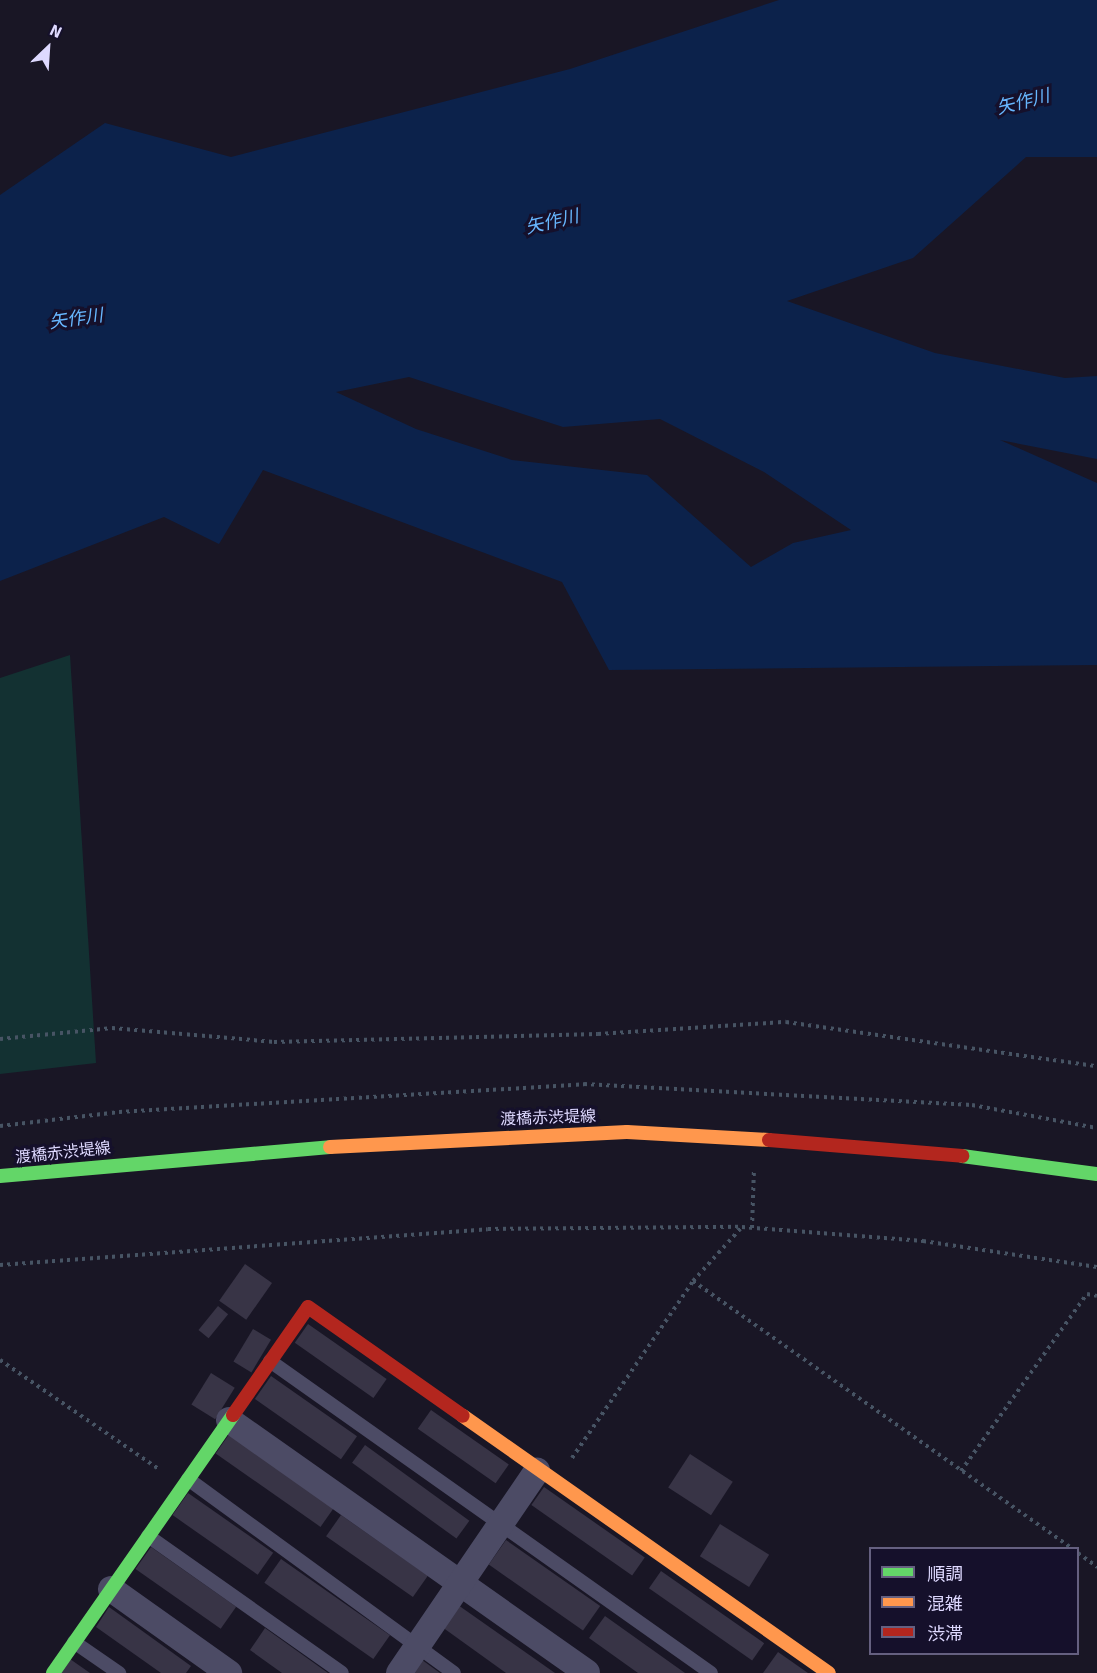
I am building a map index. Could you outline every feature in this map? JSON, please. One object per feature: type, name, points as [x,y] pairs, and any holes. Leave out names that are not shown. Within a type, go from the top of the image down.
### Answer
[{"type":"street","name":"渡橋赤渋堤線","points":[[0,1176],[449,1137],[755,1135],[1018,1160],[1097,1174]]},
{"type":"street","points":[[52,1673],[308,1307],[546,1478],[830,1673]]},
{"type":"street","points":[[229,1419],[587,1673]]},
{"type":"street","points":[[399,1673],[501,1524],[546,1478]]},
{"type":"street","points":[[111,1589],[229,1673]]},
{"type":"lane","points":[[270,1361],[711,1673]]},
{"type":"lane","points":[[185,1483],[454,1673]]},
{"type":"lane","points":[[148,1536],[342,1673]]},
{"type":"lane","points":[[74,1642],[119,1673]]},
{"type":"path","points":[[0,1039],[112,1028],[286,1042],[598,1034],[786,1022],[1097,1066]]},
{"type":"path","points":[[0,1126],[119,1112],[584,1084],[972,1105],[1097,1128]]},
{"type":"path","points":[[752,1228],[755,1135]]},
{"type":"path","points":[[546,1478],[693,1281],[742,1227]]},
{"type":"path","points":[[0,1265],[488,1229],[742,1227],[923,1241],[1097,1267]]},
{"type":"path","points":[[693,1281],[1070,1547]]},
{"type":"path","points":[[961,1471],[1087,1294],[1097,1296]]},
{"type":"path","points":[[0,1360],[185,1483]]},
{"type":"path","points":[[1079,1554],[1097,1567]]},
{"type":"green space","points":[[70,655],[96,1063],[0,1074],[0,678]]},
{"type":"water","name":"矢作川","points":[[779,0],[1097,0],[1097,157],[1026,157],[913,258],[787,301],[935,353],[1065,378],[1097,376],[1097,459],[1000,440],[1097,483],[1097,665],[609,670],[562,582],[263,470],[219,544],[164,517],[0,581],[0,195],[105,123],[231,157],[570,69]],"holes":[[[409,377],[563,427],[660,419],[764,472],[851,530],[793,543],[751,567],[647,475],[512,460],[416,429],[336,392]]]},
{"type":"building","points":[[245,1264],[272,1283],[246,1320],[219,1301]]},
{"type":"building","points":[[218,1306],[228,1314],[209,1338],[198,1330]]},
{"type":"building","points":[[308,1324],[387,1379],[373,1398],[295,1343]]},
{"type":"building","points":[[253,1329],[271,1340],[251,1372],[233,1362]]},
{"type":"building","points":[[211,1373],[235,1388],[215,1419],[191,1404]]},
{"type":"building","points":[[271,1376],[357,1436],[341,1459],[255,1399]]},
{"type":"building","points":[[431,1410],[509,1464],[496,1483],[418,1429]]},
{"type":"building","points":[[230,1433],[335,1506],[321,1527],[216,1453]]},
{"type":"building","points":[[365,1445],[469,1521],[456,1539],[352,1463]]},
{"type":"building","points":[[690,1454],[733,1482],[711,1515],[668,1488]]},
{"type":"building","points":[[544,1487],[645,1558],[632,1576],[531,1505]]},
{"type":"building","points":[[188,1493],[273,1553],[258,1575],[173,1515]]},
{"type":"building","points":[[341,1515],[428,1576],[413,1597],[326,1536]]},
{"type":"building","points":[[720,1524],[769,1555],[749,1587],[700,1556]]},
{"type":"building","points":[[506,1540],[600,1606],[583,1631],[489,1565]]},
{"type":"building","points":[[151,1547],[236,1607],[221,1629],[136,1569]]},
{"type":"building","points":[[281,1559],[390,1635],[373,1659],[264,1583]]},
{"type":"building","points":[[661,1571],[764,1643],[752,1660],[649,1588]]},
{"type":"building","points":[[458,1605],[555,1673],[506,1673],[442,1627]]},
{"type":"building","points":[[109,1607],[191,1666],[186,1673],[161,1673],[96,1627]]},
{"type":"building","points":[[605,1616],[685,1673],[638,1673],[589,1638]]},
{"type":"building","points":[[265,1628],[328,1673],[282,1673],[250,1650]]},
{"type":"building","points":[[778,1652],[808,1673],[763,1673]]},
{"type":"building","points":[[418,1657],[440,1673],[407,1673]]},
{"type":"building","points":[[70,1659],[90,1673],[60,1673]]},
{"type":"traffic: fast","points":[[0,1176],[330,1147]]},
{"type":"traffic: fast","points":[[962,1156],[1097,1174]]},
{"type":"traffic: fast","points":[[53,1673],[233,1415]]},
{"type":"traffic: slow","points":[[330,1147],[627,1132],[769,1140]]},
{"type":"traffic: slow","points":[[463,1416],[829,1673]]},
{"type":"traffic: jam","points":[[769,1140],[962,1156]]},
{"type":"traffic: jam","points":[[233,1415],[308,1307],[463,1416]]}]
